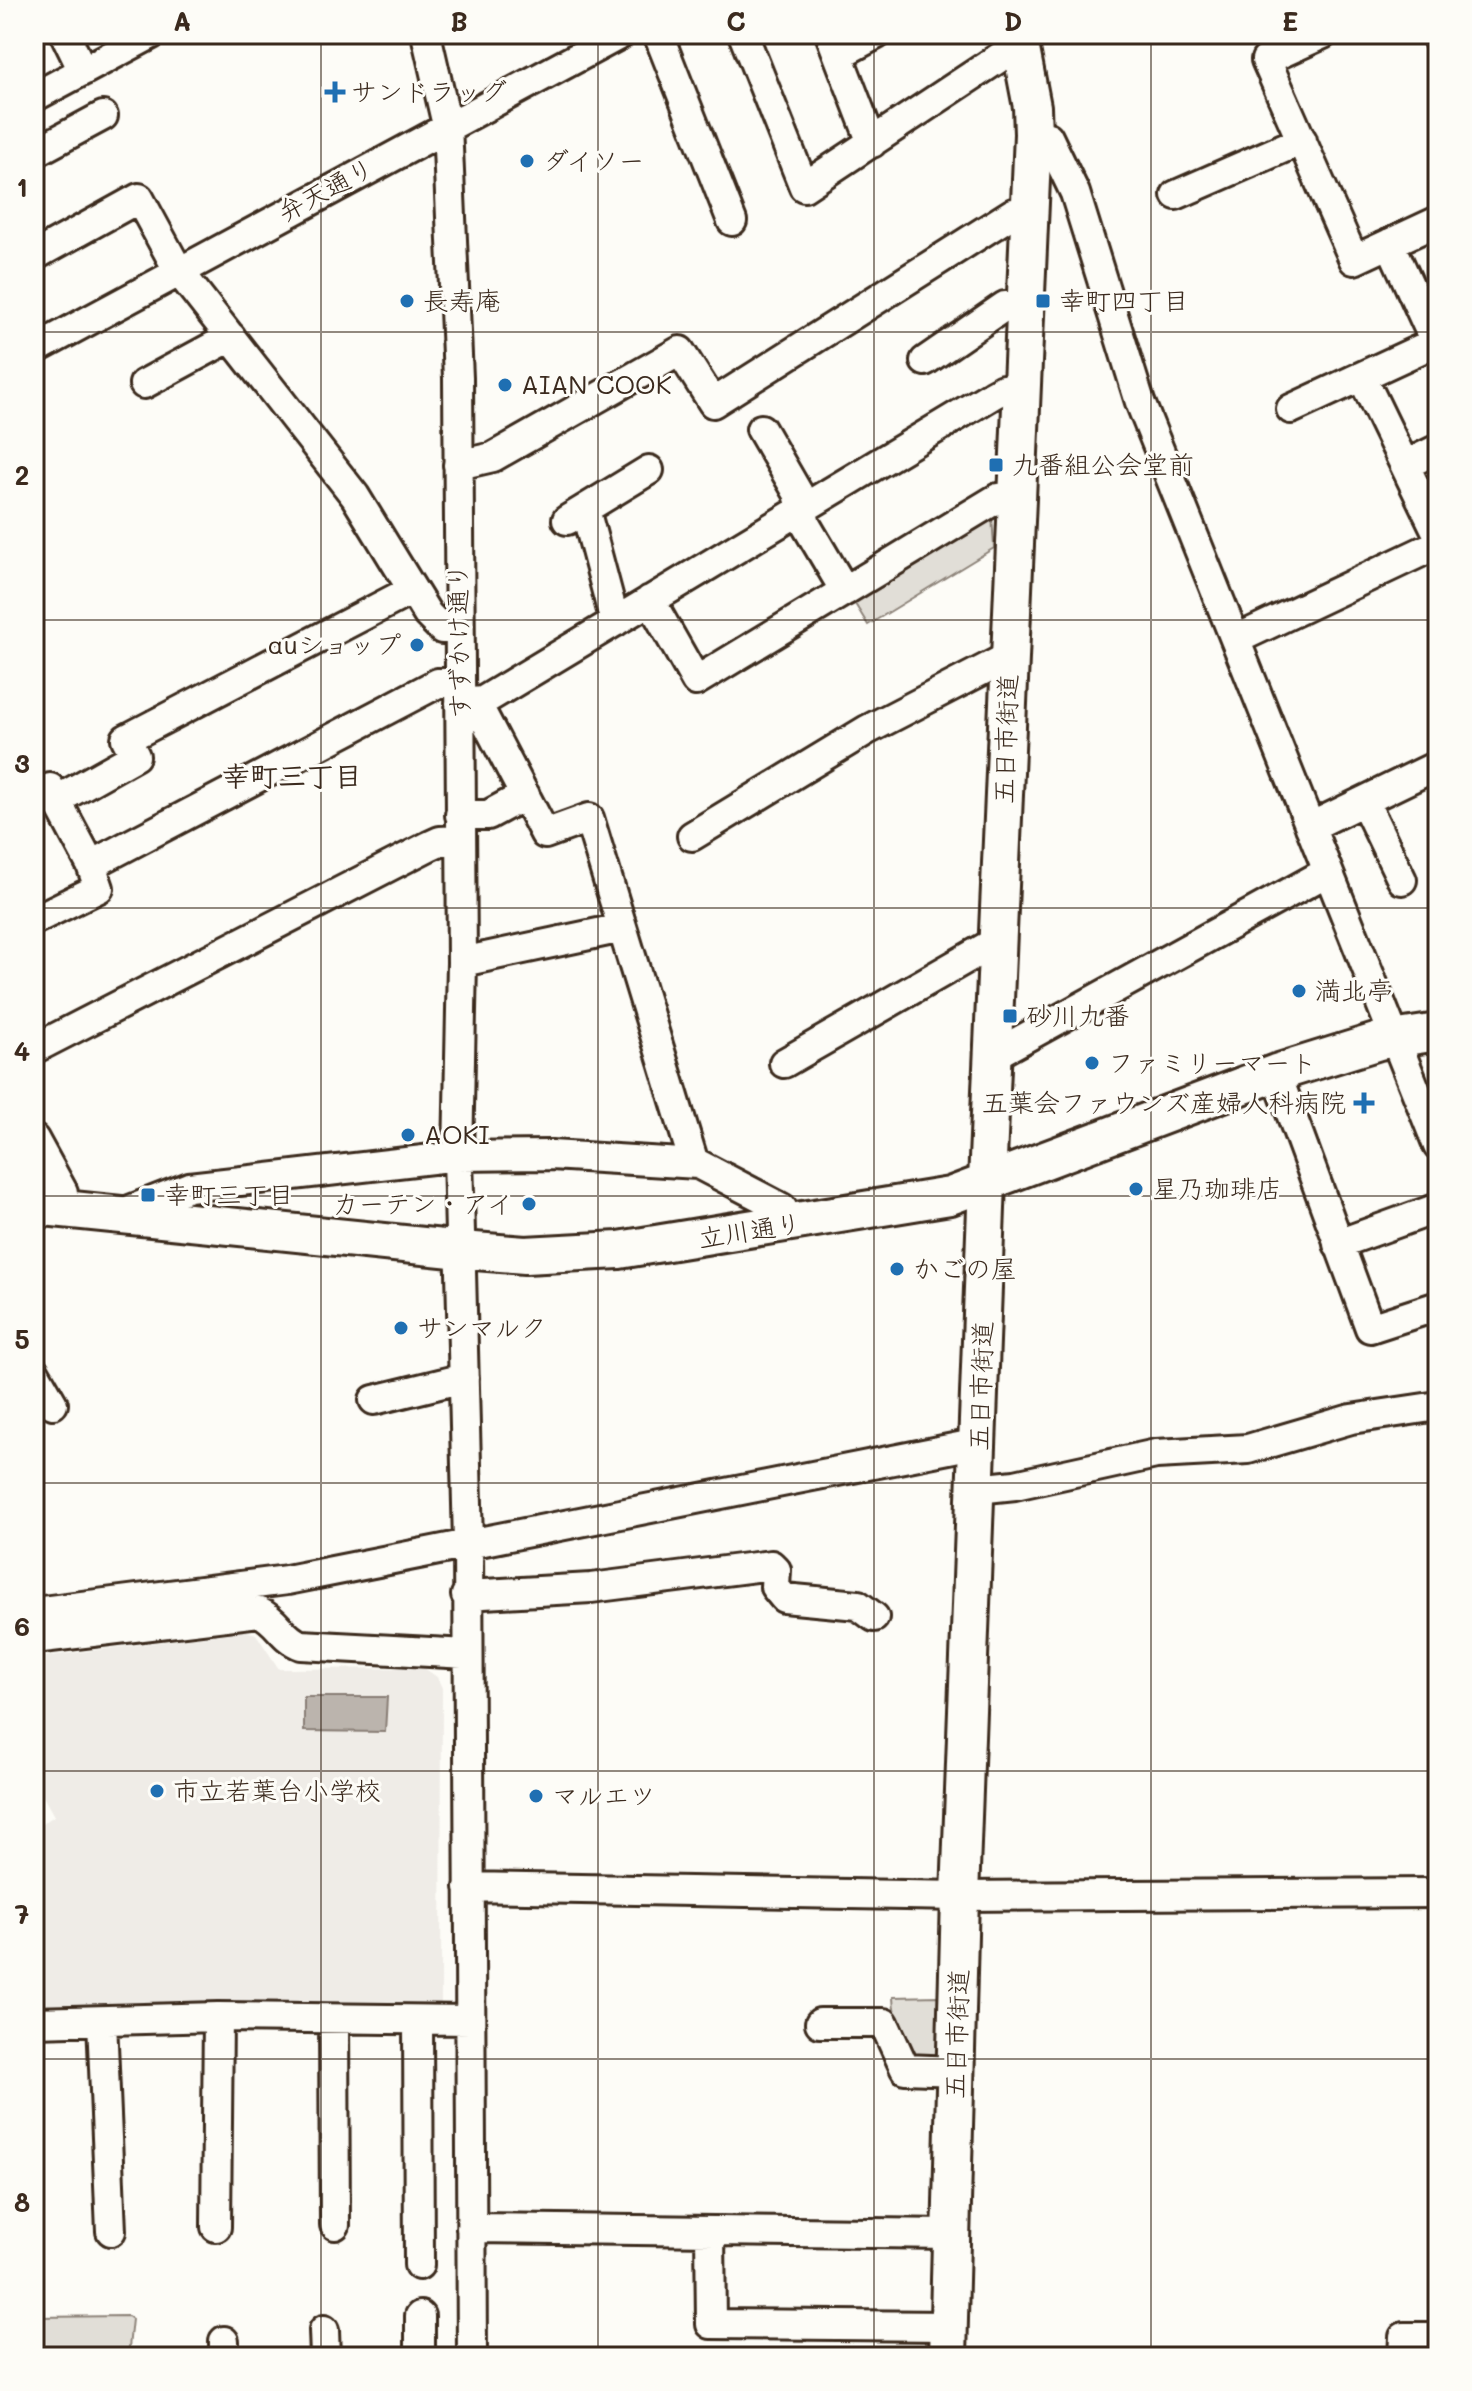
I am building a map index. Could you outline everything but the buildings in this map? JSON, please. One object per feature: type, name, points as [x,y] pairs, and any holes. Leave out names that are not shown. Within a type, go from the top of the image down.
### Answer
[{"type":"main road","name":"五日市街道","points":[[949,2342],[960,1896],[987,1182],[1033,134],[1019,39]]},
{"type":"main road","name":"立川通り","points":[[48,1208],[462,1250],[581,1254],[786,1225],[950,1196],[1276,1073],[1392,1039],[1438,1032]]},
{"type":"street","points":[[65,34],[83,71]]},
{"type":"street","points":[[34,97],[152,34]]},
{"type":"street","name":"すずかけ通り","points":[[426,34],[447,125],[456,276],[458,629],[466,696],[460,827],[462,962],[458,1156],[468,1542],[472,2357]]},
{"type":"street","name":"弁天通り","points":[[34,350],[621,34]]},
{"type":"street","points":[[658,34],[732,221]]},
{"type":"street","points":[[743,34],[804,187],[1019,39]]},
{"type":"street","points":[[872,143],[834,45],[877,34]]},
{"type":"street","points":[[1323,34],[1266,60],[1354,260],[1438,221]]},
{"type":"street","points":[[1436,34],[1438,40]]},
{"type":"street","points":[[34,153],[103,116]]},
{"type":"street","points":[[1033,134],[1048,137],[1055,146],[1075,193],[1140,402],[1237,639],[1392,1039],[1438,1146]]},
{"type":"street","points":[[1176,195],[1302,140]]},
{"type":"street","points":[[34,256],[139,198],[178,270],[355,496],[412,590],[442,629],[458,629]]},
{"type":"street","points":[[458,465],[479,463],[493,457],[680,351],[713,403],[1013,213],[1029,215]]},
{"type":"street","points":[[1291,409],[1437,341],[1390,243]]},
{"type":"street","points":[[925,361],[1005,306],[1024,308]]},
{"type":"street","points":[[144,384],[231,337]]},
{"type":"street","points":[[1362,377],[1438,534]]},
{"type":"street","points":[[466,696],[615,622],[992,395],[1003,389],[1021,390]]},
{"type":"street","points":[[761,429],[798,493],[806,525],[845,591]]},
{"type":"street","points":[[1405,465],[1438,449]]},
{"type":"street","points":[[615,622],[576,515],[649,470]]},
{"type":"street","points":[[650,600],[696,681],[998,498],[1017,497]]},
{"type":"street","points":[[1237,639],[1438,544]]},
{"type":"street","points":[[34,920],[99,888],[91,865],[44,798],[135,756],[126,739],[412,590]]},
{"type":"street","points":[[692,836],[867,730],[1010,656]]},
{"type":"street","points":[[91,865],[438,683],[466,696],[545,834],[589,818],[694,1163]]},
{"type":"street","points":[[1310,827],[1438,765]]},
{"type":"street","points":[[34,1049],[525,795]]},
{"type":"street","points":[[1364,801],[1402,880]]},
{"type":"street","points":[[992,1056],[1327,872]]},
{"type":"street","points":[[462,962],[622,928]]},
{"type":"street","points":[[784,1063],[997,941]]},
{"type":"street","points":[[1276,1073],[1370,1328],[1438,1306]]},
{"type":"street","points":[[34,1139],[63,1192],[48,1208]]},
{"type":"street","points":[[118,1215],[189,1187],[458,1156],[551,1155],[694,1163],[771,1200],[782,1208],[786,1225]]},
{"type":"street","points":[[1338,1244],[1438,1208]]},
{"type":"street","points":[[34,1371],[53,1404]]},
{"type":"street","points":[[374,1400],[464,1378]]},
{"type":"street","points":[[977,1489],[1015,1485],[1156,1454],[1248,1449],[1351,1419],[1438,1406]]},
{"type":"street","points":[[34,1612],[287,1580],[979,1443]]},
{"type":"street","points":[[466,1595],[591,1588],[771,1565],[776,1570],[775,1587],[784,1598],[858,1605],[874,1617]]},
{"type":"street","points":[[34,1639],[259,1612],[272,1618],[287,1638],[301,1645],[467,1654]]},
{"type":"street","points":[[469,1887],[960,1896],[1438,1893]]},
{"type":"street","points":[[34,2022],[218,2017],[470,2020]]},
{"type":"street","points":[[216,2227],[218,2017]]},
{"type":"street","points":[[334,2019],[335,2225]]},
{"type":"street","points":[[418,2020],[419,2265]]},
{"type":"street","points":[[102,2021],[111,2231]]},
{"type":"street","points":[[820,2023],[884,2023],[905,2069],[956,2071]]},
{"type":"street","points":[[471,2228],[951,2234]]},
{"type":"street","points":[[710,2231],[711,2324],[949,2342]]},
{"type":"street","points":[[420,2316],[420,2357]]},
{"type":"street","points":[[1403,2357],[1404,2337],[1438,2337]]},
{"type":"shaded area","points":[[992,515],[994,548],[868,625],[852,599]]},
{"type":"shaded area","points":[[246,1631],[256,1634],[279,1669],[424,1668],[437,1677],[442,1688],[441,2003],[34,2006],[34,1829],[54,1816],[34,1780],[34,1658]]},
{"type":"shaded area","points":[[304,1697],[387,1697],[385,1732],[304,1731]]},
{"type":"shaded area","points":[[939,1996],[938,2057],[914,2061],[907,2051],[893,1997]]},
{"type":"shaded area","points":[[128,2316],[132,2319],[128,2357],[34,2357],[34,2317]]},
{"type":"place","name":"サンドラッグ","points":[[335,92]]},
{"type":"place","name":"ダイソー","points":[[527,161]]},
{"type":"place","name":"長寿庵","points":[[407,301]]},
{"type":"place","name":"幸町四丁目","points":[[1043,301]]},
{"type":"place","name":"AIAN COOK","points":[[505,385]]},
{"type":"place","name":"九番組公会堂前","points":[[996,465]]},
{"type":"place","name":"auショップ","points":[[417,645]]},
{"type":"place","name":"満北亭","points":[[1299,991]]},
{"type":"place","name":"砂川九番","points":[[1010,1016]]},
{"type":"place","name":"ファミリーマート","points":[[1092,1063]]},
{"type":"place","name":"五葉会ファウンズ産婦人科病院","points":[[1364,1103]]},
{"type":"place","name":"AOKI","points":[[408,1135]]},
{"type":"place","name":"星乃珈琲店","points":[[1136,1189]]},
{"type":"place","name":"幸町三丁目","points":[[148,1195]]},
{"type":"place","name":"カーテン・アイ","points":[[529,1204]]},
{"type":"place","name":"かごの屋","points":[[897,1269]]},
{"type":"place","name":"サンマルク","points":[[401,1328]]},
{"type":"place","name":"市立若葉台小学校","points":[[157,1791]]},
{"type":"place","name":"マルエツ","points":[[536,1796]]},
{"type":"district","name":"幸町三丁目","points":[[292,776]]}]
